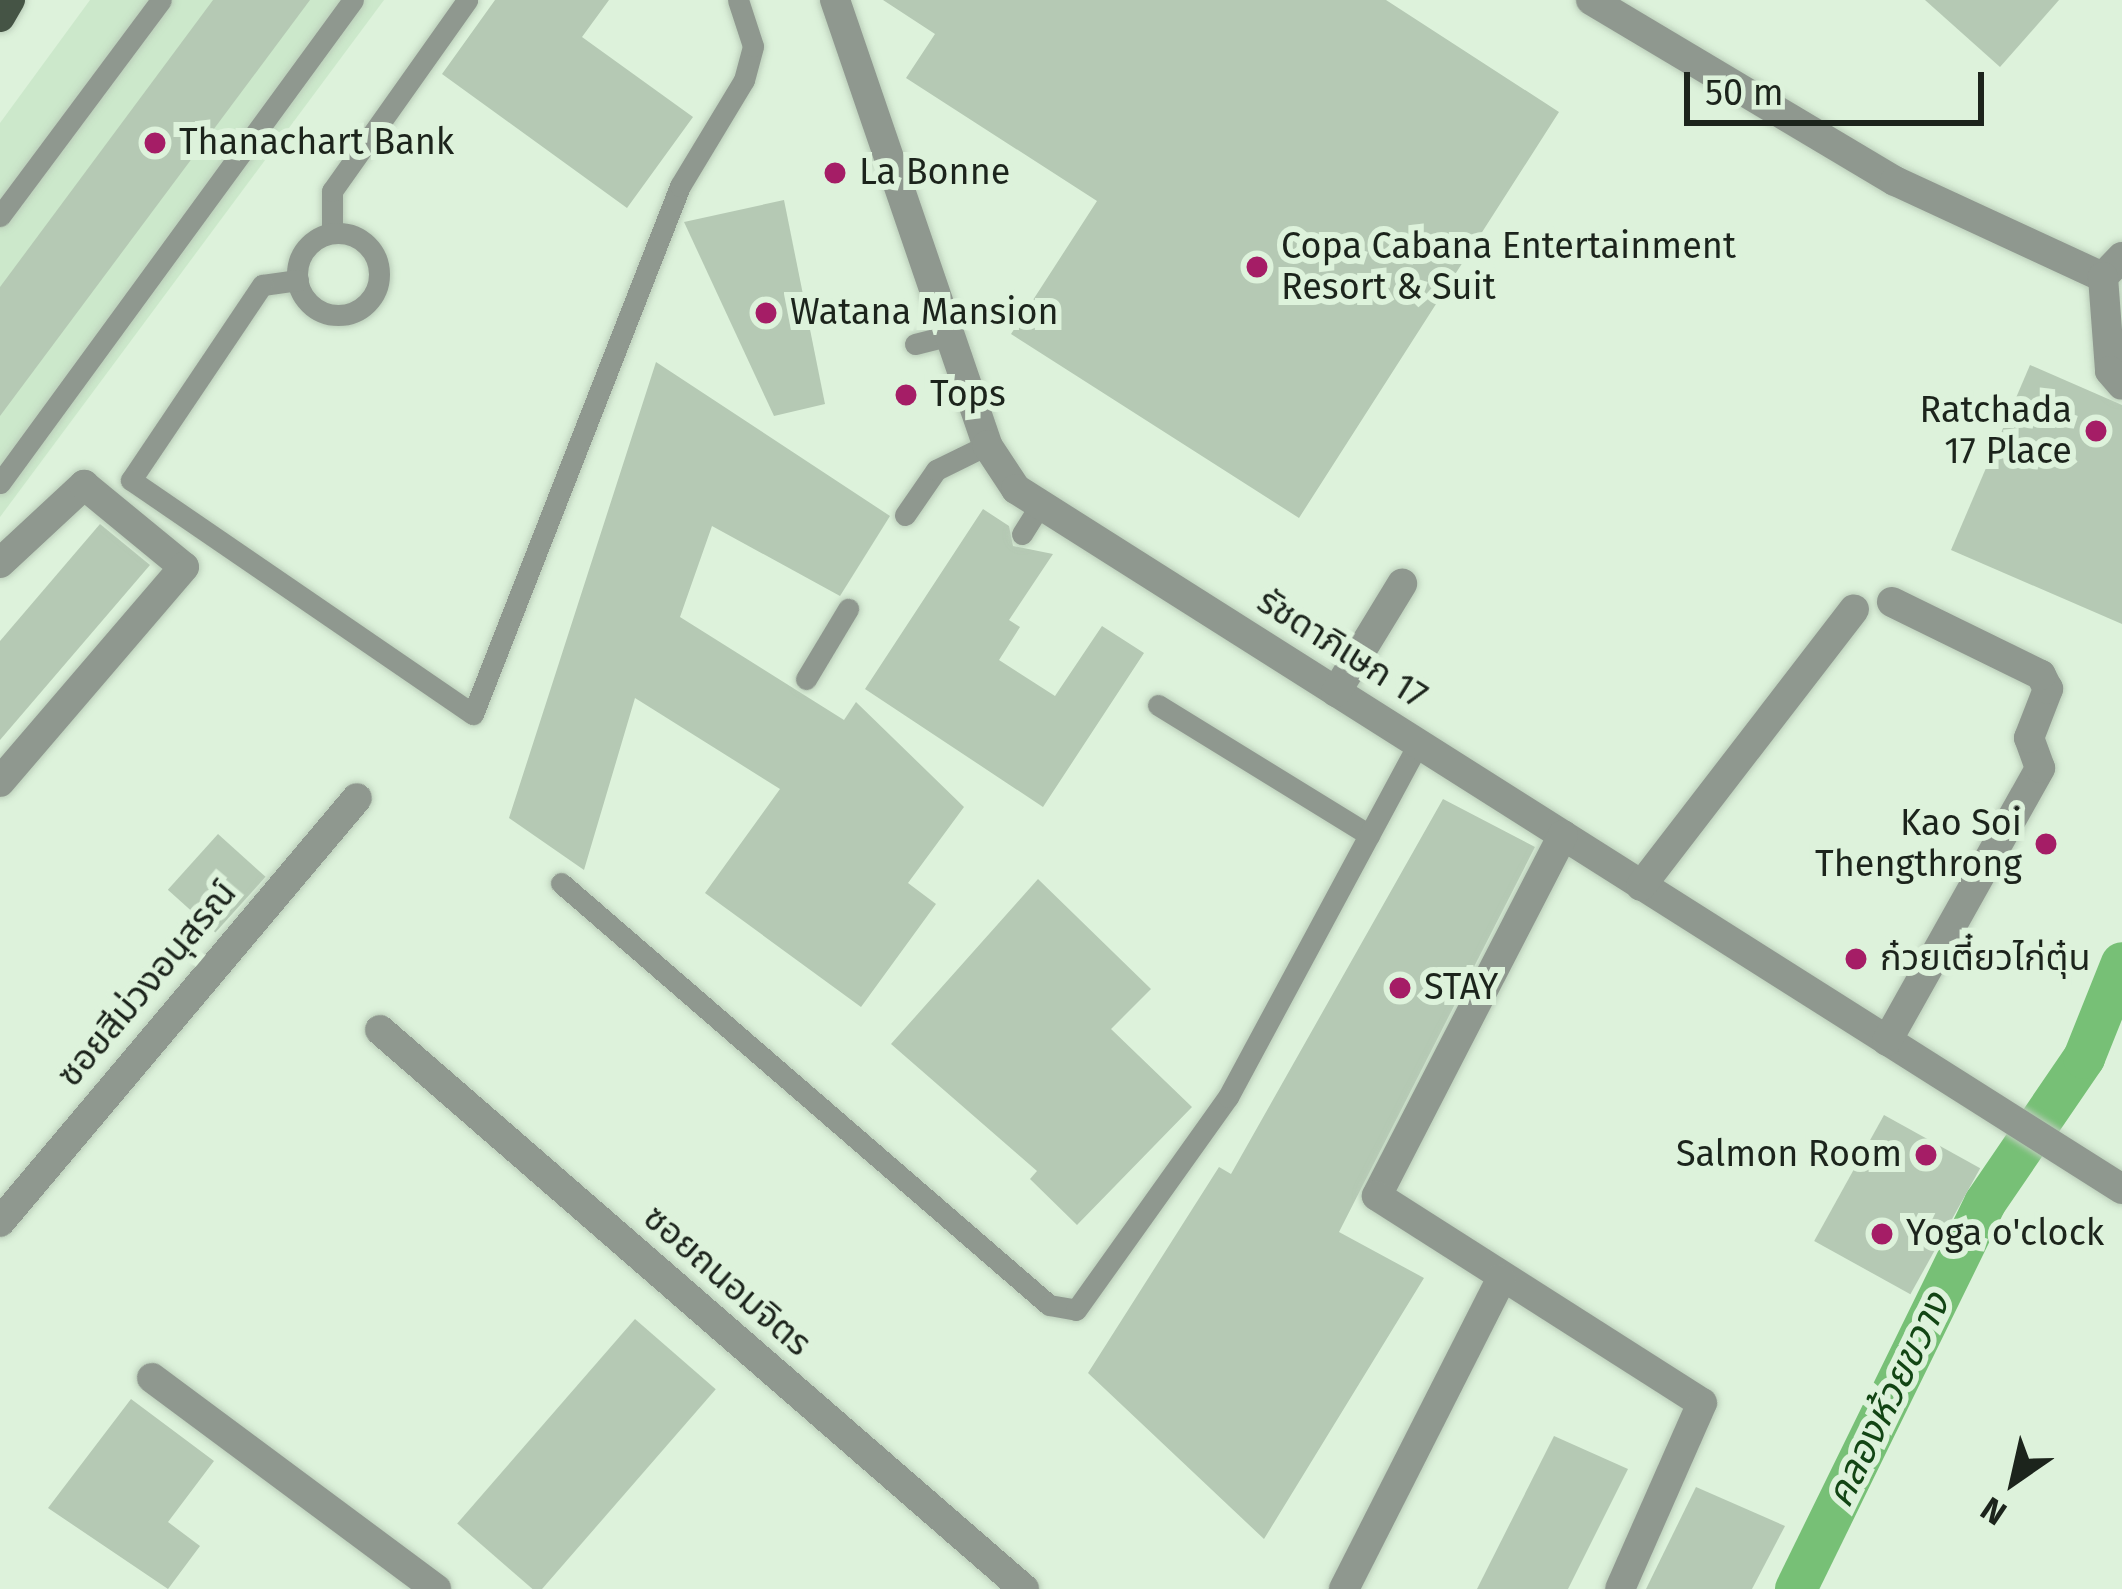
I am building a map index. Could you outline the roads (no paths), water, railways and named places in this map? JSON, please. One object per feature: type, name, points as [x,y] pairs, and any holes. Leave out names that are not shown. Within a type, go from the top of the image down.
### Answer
[{"type":"main road","points":[[0,17],[10,0]]},
{"type":"street","name":"รัชดาภิเษก 17","points":[[835,0],[987,445],[1016,489],[2122,1189]]},
{"type":"street","points":[[1591,0],[1895,181],[2113,267],[2110,371],[2122,385]]},
{"type":"street","points":[[0,563],[84,485],[184,567],[0,782]]},
{"type":"street","points":[[1336,692],[1402,584]]},
{"type":"street","points":[[1887,1041],[2040,768],[2029,738],[2048,689],[2041,675],[1892,602]]},
{"type":"street","points":[[1641,886],[1854,609]]},
{"type":"street","name":"ซอยสีม่วงอนุสรณ์","points":[[0,1222],[357,798]]},
{"type":"street","points":[[1563,835],[1377,1196],[1702,1403],[1620,1589]]},
{"type":"street","name":"ซอยถนอมจิตร","points":[[380,1030],[1024,1589]]},
{"type":"street","points":[[1344,1589],[1501,1279]]},
{"type":"street","points":[[152,1378],[436,1589]]},
{"type":"lane","points":[[0,216],[161,0]]},
{"type":"lane","points":[[0,483],[353,0]]},
{"type":"lane","points":[[332,233],[332,191],[467,0]]},
{"type":"lane","points":[[298,280],[262,285],[131,480],[473,714],[680,186],[752,59],[738,0]]},
{"type":"lane","points":[[332,233],[358,238],[377,259],[370,299],[333,314],[298,280],[302,255],[332,233]]},
{"type":"lane","points":[[915,344],[950,335]]},
{"type":"lane","points":[[905,515],[936,470],[987,445]]},
{"type":"lane","points":[[1022,533],[1041,504]]},
{"type":"lane","points":[[806,679],[848,609]]},
{"type":"lane","points":[[1158,705],[1369,835]]},
{"type":"lane","points":[[561,883],[1065,1312],[1228,1097],[1418,743]]},
{"type":"waterway","name":"คลองห้วยขวาง","points":[[1796,1589],[1985,1203],[2084,1058],[2122,963]]},
{"type":"place","name":"Thanachart Bank","points":[[155,143]]},
{"type":"place","name":"La Bonne","points":[[835,173]]},
{"type":"place","name":"Copa Cabana Entertainment Resort & Suit","points":[[1257,267]]},
{"type":"place","name":"Watana Mansion","points":[[766,313]]},
{"type":"place","name":"Tops","points":[[906,395]]},
{"type":"place","name":"Ratchada 17 Place","points":[[2096,431]]},
{"type":"place","name":"Kao Soi Thengthrong","points":[[2046,844]]},
{"type":"place","name":"ก๋วยเตี๋ยวไก่ตุ๋น","points":[[1856,959]]},
{"type":"place","name":"STAY","points":[[1400,988]]},
{"type":"place","name":"Salmon Room","points":[[1926,1155]]},
{"type":"place","name":"Yoga o'clock","points":[[1882,1234]]}]
